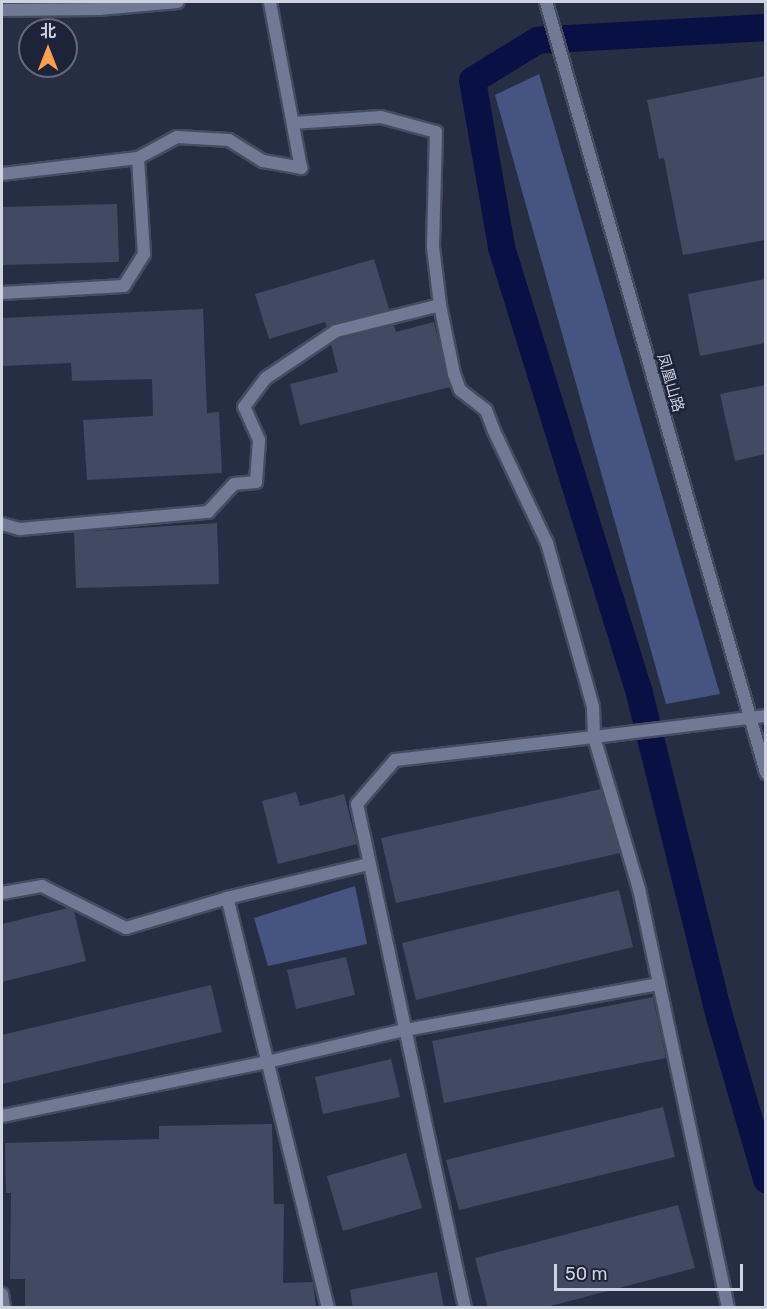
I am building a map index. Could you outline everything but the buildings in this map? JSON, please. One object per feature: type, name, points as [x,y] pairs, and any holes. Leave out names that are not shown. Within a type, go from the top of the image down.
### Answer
[{"type":"street","points":[[2,10],[99,9],[178,2]]},
{"type":"street","points":[[2,174],[138,158],[177,137],[229,140],[263,161],[301,168],[270,2]]},
{"type":"street","name":"凤凰山路","points":[[546,2],[765,773]]},
{"type":"street","points":[[293,123],[381,117],[436,132],[433,247],[440,305],[460,390],[486,410],[548,543],[593,707],[594,737],[639,889],[728,1308]]},
{"type":"street","points":[[2,293],[124,286],[144,254],[138,158]]},
{"type":"street","points":[[2,524],[20,529],[208,512],[234,484],[256,482],[259,440],[244,407],[266,378],[336,331],[440,305]]},
{"type":"street","points":[[465,1308],[357,804],[395,760],[765,716]]},
{"type":"street","points":[[2,893],[42,886],[126,928],[227,897],[369,864]]},
{"type":"street","points":[[227,897],[327,1308]]},
{"type":"street","points":[[2,1116],[267,1062],[405,1030],[659,984]]},
{"type":"street","points":[[2,1294],[4,1308]]},
{"type":"shaded area","points":[[539,74],[720,694],[666,704],[495,95]]},
{"type":"shaded area","points":[[355,886],[367,944],[268,966],[254,918]]},
{"type":"waterway","points":[[766,27],[537,40],[472,80],[501,247],[639,693],[719,1016],[766,1179]]}]
